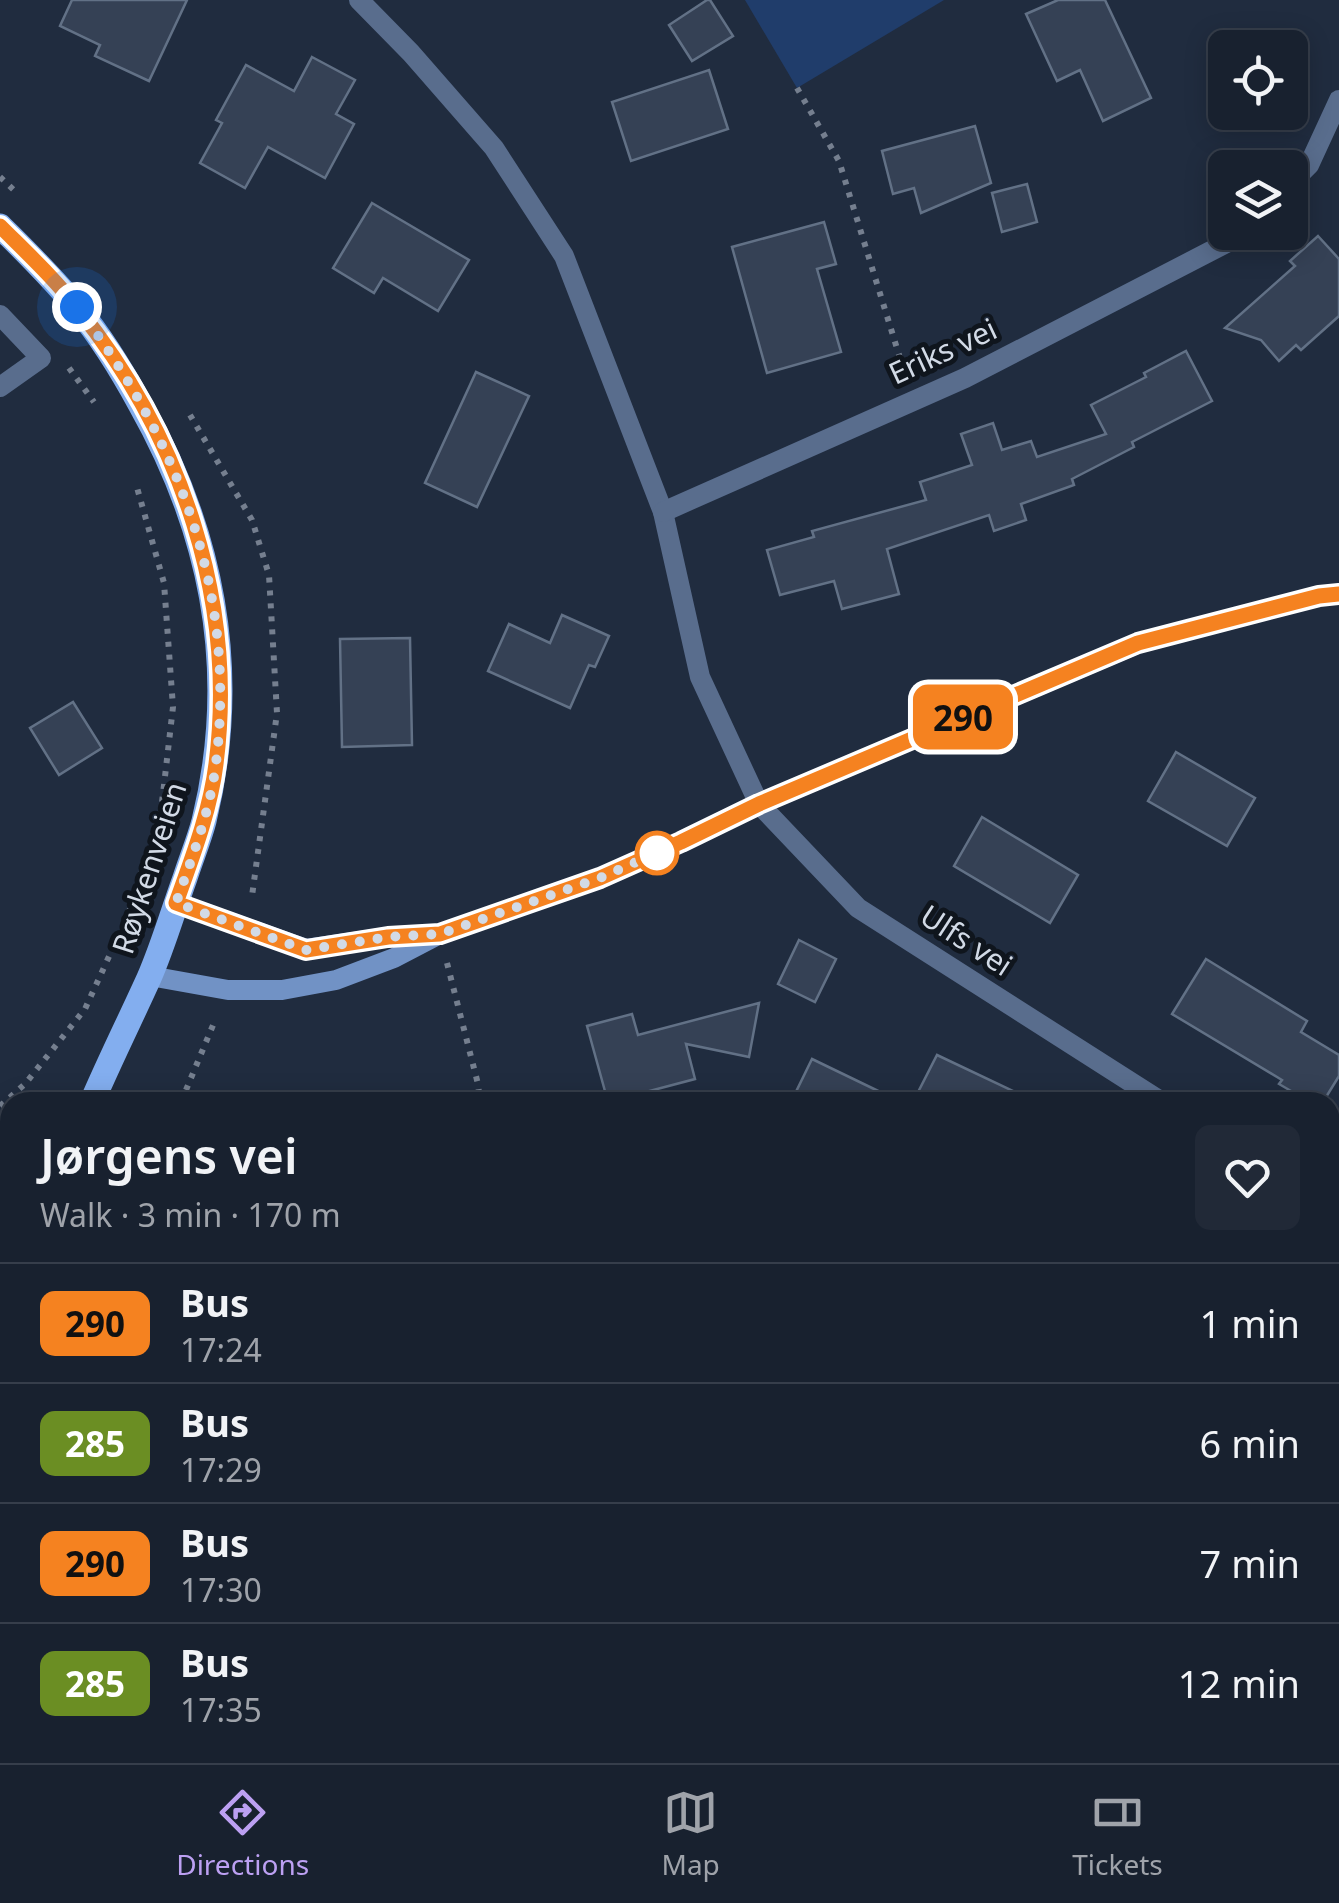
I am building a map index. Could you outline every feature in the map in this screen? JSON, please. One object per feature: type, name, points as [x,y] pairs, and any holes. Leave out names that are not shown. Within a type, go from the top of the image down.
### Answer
[{"type":"main road","name":"Røykenveien","points":[[0,226],[77,307],[112,356],[160,438],[203,552],[220,653],[216,764],[203,826],[150,976],[97,1092]]},
{"type":"street","name":"Ulfs vei","points":[[359,0],[494,148],[564,256],[664,512],[700,677],[759,804],[858,908],[1146,1092]]},
{"type":"street","points":[[1308,166],[1339,100]]},
{"type":"street","name":"Eriks vei","points":[[664,512],[982,369],[1213,250]]},
{"type":"street","points":[[0,315],[41,358],[0,387]]},
{"type":"street","points":[[150,976],[228,990],[282,990],[336,980],[394,958],[440,934],[600,878],[759,804],[1138,643],[1339,594]]},
{"type":"street","points":[[176,903],[306,950],[388,937],[440,934]]},
{"type":"path","points":[[798,88],[838,161],[913,401]]},
{"type":"path","points":[[41,358],[66,365],[103,414]]},
{"type":"path","points":[[16,1092],[85,1009],[128,915],[161,811],[174,707],[164,583],[134,476]]},
{"type":"path","points":[[446,960],[479,1092]]},
{"type":"shaded area","points":[[745,0],[944,0],[797,88]]},
{"type":"building","points":[[72,0],[187,0],[149,81],[95,56],[100,45],[60,26]]},
{"type":"building","points":[[707,0],[733,36],[692,61],[669,25]]},
{"type":"building","points":[[1058,0],[1105,0],[1151,98],[1103,121],[1080,70],[1057,81],[1026,14]]},
{"type":"building","points":[[312,57],[355,80],[336,114],[354,124],[325,178],[268,147],[245,188],[200,163],[222,123],[216,120],[246,65],[294,91]]},
{"type":"building","points":[[709,70],[728,129],[631,161],[612,102]]},
{"type":"building","points":[[975,126],[991,183],[921,213],[914,188],[893,194],[882,151]]},
{"type":"building","points":[[1027,184],[1037,222],[1002,232],[992,193]]},
{"type":"building","points":[[372,203],[469,260],[438,311],[383,278],[374,293],[333,268]]},
{"type":"building","points":[[824,222],[836,264],[817,269],[841,352],[767,373],[732,247]]},
{"type":"building","points":[[1318,236],[1339,259],[1339,316],[1301,350],[1296,345],[1279,361],[1261,340],[1225,328],[1295,266],[1290,261],[1308,250]]},
{"type":"building","points":[[1186,351],[1212,401],[1132,442],[1134,447],[1072,479],[1074,485],[1021,504],[1026,520],[994,531],[989,515],[887,549],[899,594],[842,609],[834,581],[780,595],[767,550],[814,537],[812,531],[926,500],[920,482],[972,465],[961,434],[993,423],[1002,450],[1031,441],[1037,457],[1106,434],[1091,405]]},
{"type":"building","points":[[476,372],[529,396],[477,507],[425,483]]},
{"type":"building","points":[[562,615],[609,636],[595,667],[589,665],[570,708],[488,671],[509,624],[550,643]]},
{"type":"building","points":[[410,638],[412,745],[342,747],[340,639]]},
{"type":"building","points":[[73,702],[102,748],[59,775],[30,728]]},
{"type":"building","points":[[1176,752],[1255,798],[1227,846],[1148,801]]},
{"type":"building","points":[[982,817],[1078,875],[1050,923],[954,866]]},
{"type":"building","points":[[799,940],[836,959],[815,1002],[778,984]]},
{"type":"building","points":[[1206,959],[1307,1021],[1301,1032],[1339,1055],[1339,1076],[1329,1092],[1293,1092],[1279,1084],[1282,1080],[1172,1014]]},
{"type":"building","points":[[759,1003],[749,1057],[686,1044],[695,1079],[646,1092],[605,1092],[587,1026],[632,1014],[638,1035]]},
{"type":"building","points":[[937,1055],[1015,1092],[918,1092]]},
{"type":"building","points":[[812,1059],[880,1092],[796,1092]]},
{"type":"bus line","name":"290","points":[[0,226],[77,307],[112,356],[160,438],[203,552],[219,640],[220,720],[216,764],[203,826],[176,903],[306,950],[388,937],[440,934],[600,878],[759,804],[1138,643],[1339,594]]},
{"type":"route","points":[[77,307],[112,356],[160,438],[203,552],[216,617],[221,665],[216,764],[203,826],[176,903],[306,950],[388,937],[440,934],[600,878],[657,853]]}]
